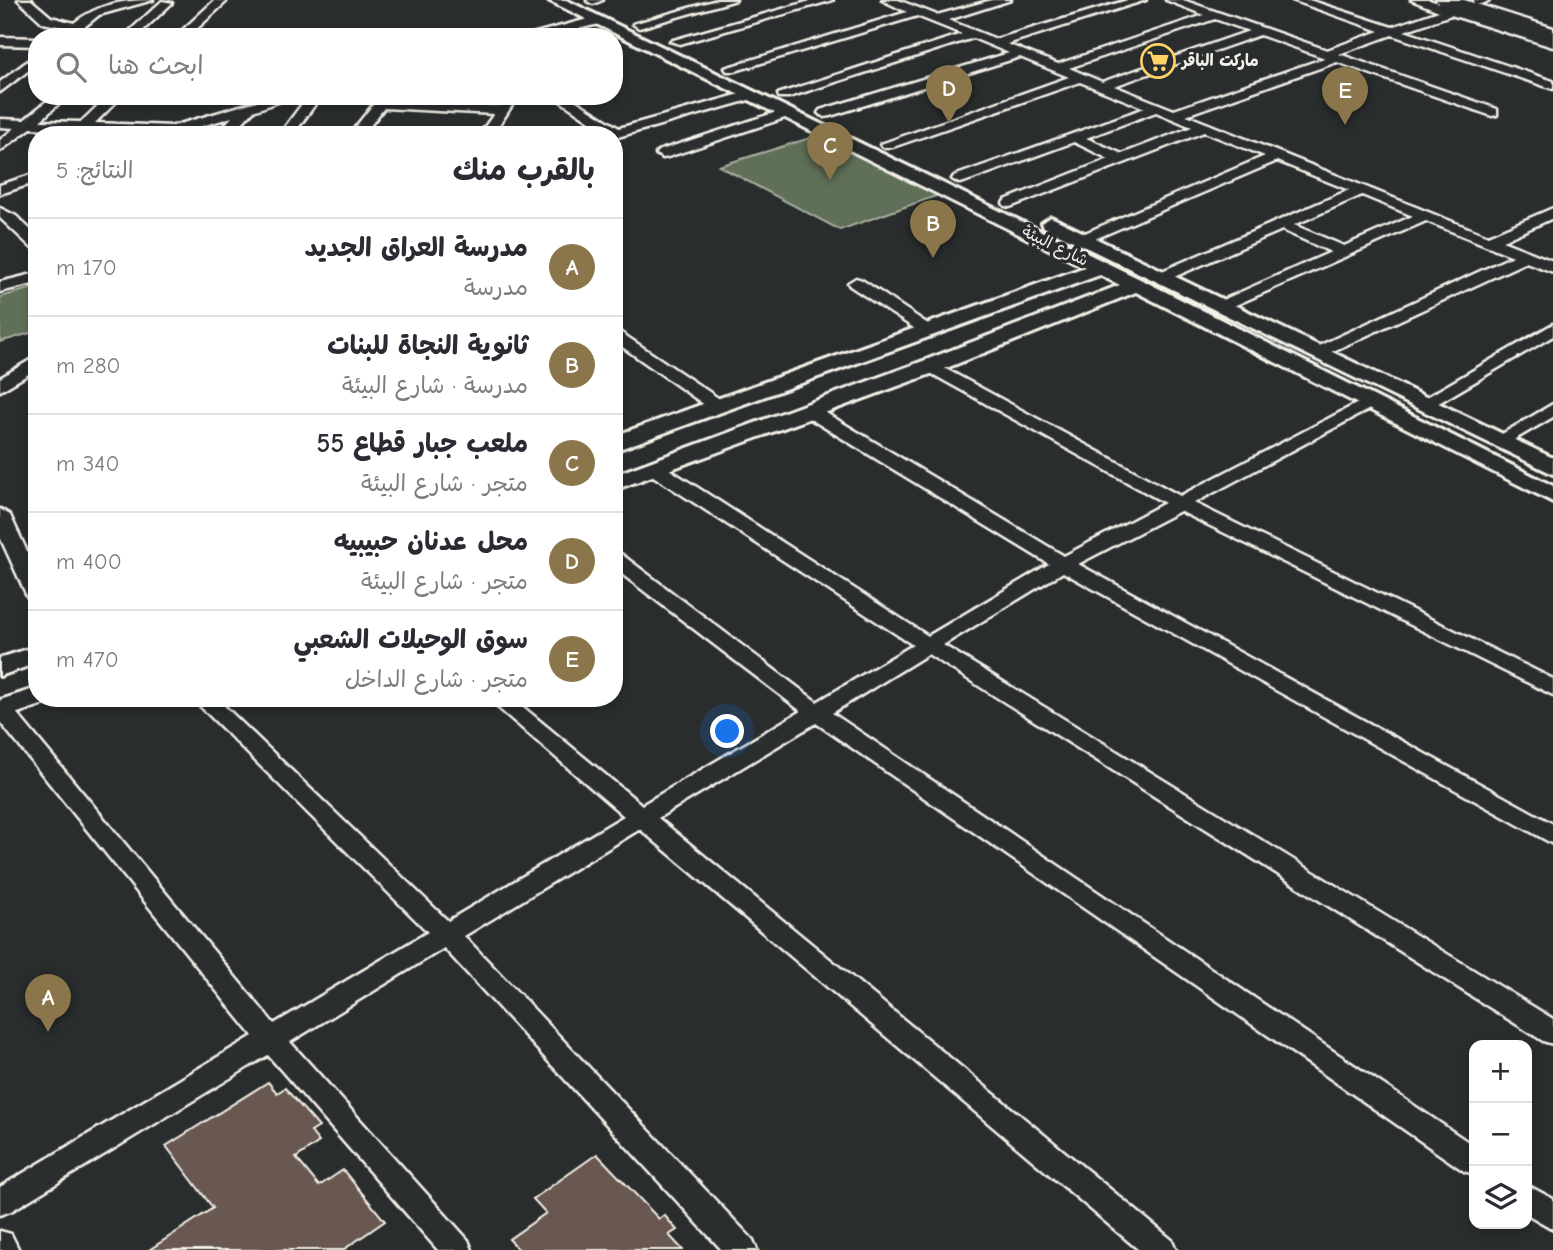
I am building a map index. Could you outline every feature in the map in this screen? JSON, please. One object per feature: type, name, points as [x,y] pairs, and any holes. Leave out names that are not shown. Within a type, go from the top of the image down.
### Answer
[{"type":"main road","points":[[1478,1],[1553,26]]},
{"type":"main road","points":[[1448,5],[1553,34]]},
{"type":"street","points":[[24,0],[47,20],[77,27],[100,11],[146,0]]},
{"type":"street","points":[[86,0],[100,11]]},
{"type":"street","name":"شارع البيئة","points":[[555,0],[594,5],[724,64],[785,103],[1100,268],[1553,495]]},
{"type":"street","points":[[639,24],[730,0]]},
{"type":"street","points":[[676,41],[827,0]]},
{"type":"street","points":[[937,19],[1005,0]]},
{"type":"street","points":[[996,43],[1140,0]]},
{"type":"street","points":[[1172,0],[1492,112]]},
{"type":"street","points":[[1298,0],[1553,85]]},
{"type":"street","points":[[1417,0],[1448,5],[1553,43]]},
{"type":"street","points":[[898,1],[918,12],[1021,54],[1553,267]]},
{"type":"street","points":[[191,28],[220,2]]},
{"type":"street","points":[[139,28],[166,4]]},
{"type":"street","points":[[766,4],[784,12]]},
{"type":"street","points":[[546,28],[594,5]]},
{"type":"street","name":"شارع البيئة","points":[[594,5],[695,68],[751,95],[825,113],[1553,467]]},
{"type":"street","points":[[1173,115],[1331,56],[1448,5]]},
{"type":"street","points":[[695,68],[724,64],[918,12]]},
{"type":"street","points":[[1057,68],[1216,15]]},
{"type":"street","points":[[1102,86],[1260,31]]},
{"type":"street","points":[[663,154],[894,59],[974,34]]},
{"type":"street","points":[[1,41],[28,42]]},
{"type":"street","points":[[1138,41],[1183,58]]},
{"type":"street","points":[[825,113],[1021,54]]},
{"type":"street","points":[[894,59],[940,79]]},
{"type":"street","points":[[0,88],[28,65]]},
{"type":"street","points":[[888,144],[1081,77]]},
{"type":"street","points":[[623,131],[751,95]]},
{"type":"street","points":[[0,147],[51,105]]},
{"type":"street","points":[[84,126],[106,105]]},
{"type":"street","points":[[187,126],[258,105]]},
{"type":"street","points":[[293,126],[308,105]]},
{"type":"street","points":[[363,126],[379,105]]},
{"type":"street","points":[[442,105],[502,110]]},
{"type":"street","points":[[492,126],[506,105]]},
{"type":"street","points":[[572,105],[602,126]]},
{"type":"street","points":[[231,126],[248,108]]},
{"type":"street","points":[[959,179],[1156,108]]},
{"type":"street","points":[[0,122],[43,126]]},
{"type":"street","points":[[1010,204],[1203,127]]},
{"type":"street","points":[[1073,137],[1121,159]]},
{"type":"street","points":[[1083,239],[1278,156]]},
{"type":"street","points":[[0,190],[28,180]]},
{"type":"street","points":[[1161,277],[1362,190]]},
{"type":"street","points":[[0,212],[28,236]]},
{"type":"street","points":[[1489,241],[1553,212]]},
{"type":"street","points":[[1222,306],[1425,216]]},
{"type":"street","points":[[1282,225],[1344,252]]},
{"type":"street","points":[[1318,353],[1525,256]]},
{"type":"street","points":[[623,441],[1100,268]]},
{"type":"street","points":[[0,287],[28,280]]},
{"type":"street","points":[[856,283],[929,330]]},
{"type":"street","points":[[623,480],[931,366],[1137,285]]},
{"type":"street","points":[[1424,404],[1553,329]]},
{"type":"street","points":[[623,339],[718,406]]},
{"type":"street","points":[[1533,340],[1553,349]]},
{"type":"street","points":[[931,366],[1177,502],[1553,688]]},
{"type":"street","points":[[0,386],[28,368]]},
{"type":"street","points":[[0,1202],[1063,564],[1177,502],[1370,404]]},
{"type":"street","points":[[1499,440],[1553,409]]},
{"type":"street","points":[[810,411],[1063,564],[1553,835]]},
{"type":"street","points":[[654,468],[928,645],[1553,1032]]},
{"type":"street","points":[[0,515],[28,576]]},
{"type":"street","points":[[623,565],[816,712],[1469,1159]]},
{"type":"street","points":[[0,667],[28,657]]},
{"type":"street","points":[[28,700],[1,710],[271,1039],[457,1250]]},
{"type":"street","points":[[212,707],[446,934],[742,1250]]},
{"type":"street","points":[[509,707],[1161,1250]]},
{"type":"street","points":[[1532,1201],[1553,1216]]},
{"type":"street","points":[[0,1244],[4,1250]]},
{"type":"green space","points":[[826,133],[947,192],[840,230],[719,166]]},
{"type":"green space","points":[[28,289],[28,334],[0,342],[0,297]]},
{"type":"building","points":[[268,1082],[277,1093],[285,1088],[319,1127],[311,1132],[319,1142],[296,1158],[319,1186],[343,1170],[385,1221],[343,1250],[149,1250],[213,1208],[166,1146]]},
{"type":"building","points":[[597,1154],[659,1219],[664,1215],[677,1230],[669,1235],[683,1250],[519,1250],[509,1239],[546,1213],[533,1199]]},
{"type":"place","name":"ماركت الباقر","points":[[1158,61]]},
{"type":"place","name":"محل عدنان حبيبيه","points":[[949,123]]},
{"type":"place","name":"سوق الوحيلات الشعبي","points":[[1345,125]]},
{"type":"place","name":"ملعب جبار قطاع 55","points":[[830,180]]},
{"type":"place","name":"ثانوية النجاة للبنات","points":[[933,258]]},
{"type":"place","name":"مدرسة العراق الجديد","points":[[48,1032]]}]
